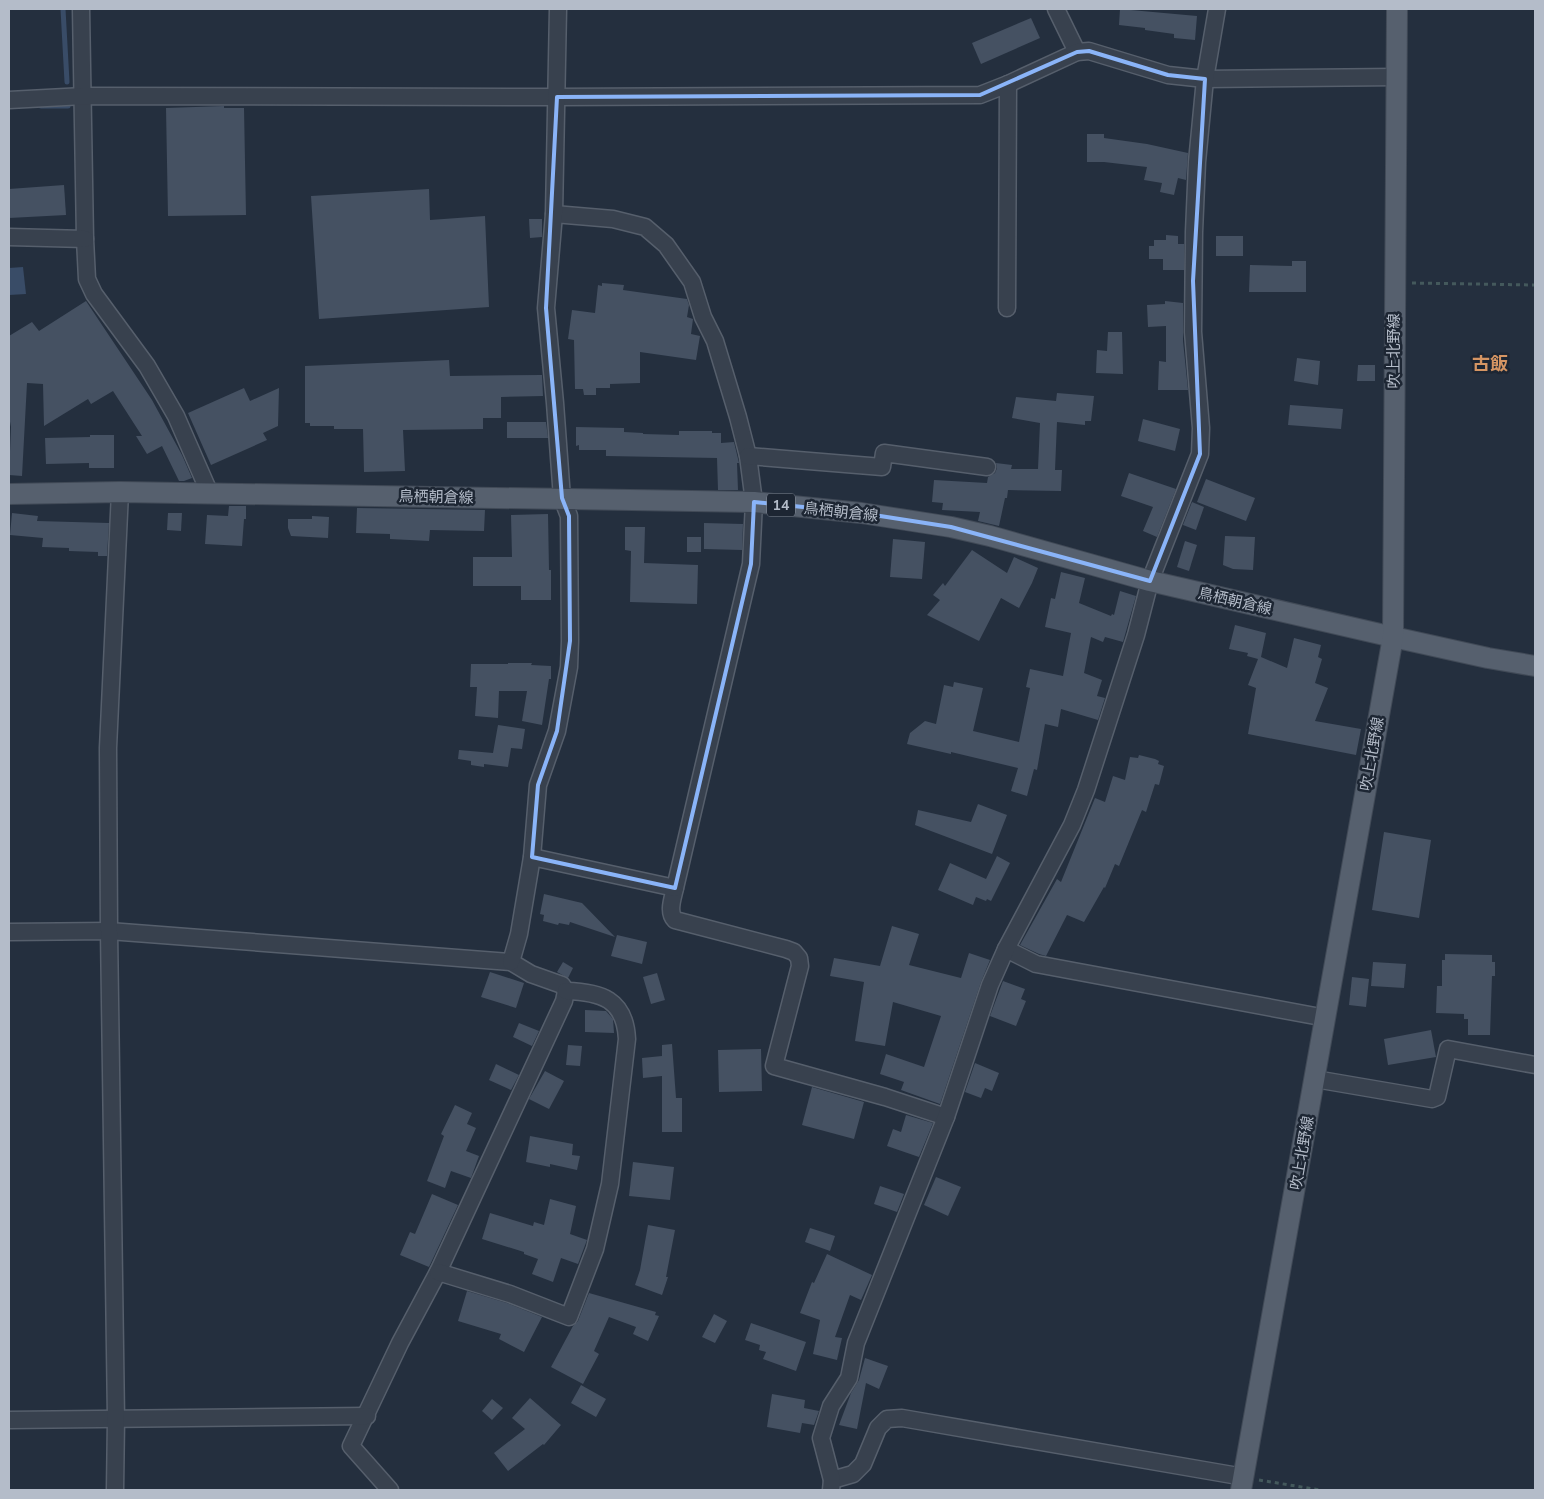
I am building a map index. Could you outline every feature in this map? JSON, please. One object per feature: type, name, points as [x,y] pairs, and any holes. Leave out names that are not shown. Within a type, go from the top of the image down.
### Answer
[{"type":"main road","name":"吹上北野線","points":[[1242,1484],[1392,637],[1398,9]]},
{"type":"main road","name":"鳥栖朝倉線","points":[[9,494],[120,492],[754,502],[861,513],[951,527],[1017,542],[1150,581],[1392,637],[1488,658],[1535,666]]},
{"type":"street","points":[[81,9],[87,278],[94,294],[152,374],[176,416],[210,494]]},
{"type":"street","points":[[511,962],[519,934],[532,857],[538,786],[557,731],[569,667],[569,516],[562,498],[546,308],[554,214],[558,9]]},
{"type":"street","points":[[1056,9],[1077,52]]},
{"type":"street","points":[[1217,9],[1205,79],[1197,162],[1193,332],[1200,421],[1200,454],[1150,581],[1136,635],[1086,790],[1072,824],[1006,949],[990,985],[946,1117],[856,1343],[849,1378],[832,1406],[821,1438],[832,1485],[853,1474],[863,1464],[878,1428],[887,1419],[902,1418],[1242,1484]]},
{"type":"street","points":[[9,100],[84,96],[557,97],[980,95],[1077,52],[1090,51],[1168,75],[1205,79],[1397,77]]},
{"type":"street","points":[[1007,308],[1008,84]]},
{"type":"street","points":[[554,214],[613,219],[646,227],[666,244],[692,282],[703,317],[715,341],[748,456],[754,502],[751,564],[675,888],[671,912],[672,917],[675,920],[786,949],[794,952],[799,958],[800,966],[774,1066],[884,1097],[946,1117]]},
{"type":"street","points":[[9,237],[85,239]]},
{"type":"street","points":[[748,456],[882,467],[884,453],[987,467]]},
{"type":"street","points":[[115,1490],[116,1419],[108,748],[120,492]]},
{"type":"street","points":[[532,857],[675,888]]},
{"type":"street","points":[[9,932],[109,931],[511,962],[531,974],[562,985],[566,991],[564,1001],[438,1272],[400,1343],[367,1416],[351,1446],[390,1490]]},
{"type":"street","points":[[1006,949],[1036,964],[1326,1018]]},
{"type":"street","points":[[438,1272],[510,1294],[569,1317],[595,1249],[610,1184],[627,1039],[626,1024],[620,1011],[605,998],[589,992],[566,991]]},
{"type":"street","points":[[1315,1079],[1432,1099],[1437,1097],[1448,1049],[1535,1065]]},
{"type":"street","points":[[9,1420],[367,1416]]},
{"type":"path","points":[[1394,283],[1535,285]]},
{"type":"path","points":[[1242,1484],[1320,1490]]},
{"type":"highlighted area","points":[[1089,51],[1168,75],[1205,79],[1193,281],[1200,454],[1150,581],[951,527],[861,513],[754,502],[751,564],[675,888],[532,857],[538,785],[557,731],[570,641],[569,516],[562,498],[546,308],[557,97],[980,95],[1077,52]]},
{"type":"water","points":[[23,267],[26,294],[9,295],[9,268]]},
{"type":"building","points":[[1120,9],[1197,16],[1195,40],[1174,38],[1174,34],[1119,25]]},
{"type":"building","points":[[1031,18],[1040,38],[981,64],[972,43]]},
{"type":"building","points":[[224,106],[224,108],[244,108],[246,215],[168,216],[166,108]]},
{"type":"building","points":[[1087,134],[1104,134],[1104,138],[1147,144],[1188,153],[1186,180],[1178,178],[1174,195],[1160,192],[1162,183],[1144,180],[1147,167],[1087,162]]},
{"type":"building","points":[[64,185],[66,215],[9,218],[9,189]]},
{"type":"building","points":[[429,189],[430,220],[485,216],[489,307],[319,319],[311,196]]},
{"type":"building","points":[[529,219],[542,219],[542,237],[530,238]]},
{"type":"building","points":[[1166,235],[1178,236],[1178,244],[1184,244],[1184,270],[1163,270],[1163,259],[1149,259],[1149,246],[1154,246],[1154,240],[1166,240]]},
{"type":"building","points":[[1216,236],[1243,236],[1243,256],[1216,256]]},
{"type":"building","points":[[1292,261],[1306,261],[1306,292],[1249,292],[1250,265],[1292,266]]},
{"type":"building","points":[[602,283],[624,285],[623,290],[687,299],[689,305],[687,317],[693,319],[691,334],[700,336],[696,360],[640,352],[640,383],[610,384],[610,388],[596,388],[596,395],[584,395],[583,389],[575,389],[574,340],[568,339],[572,310],[595,313],[598,285],[602,286]]},
{"type":"building","points":[[86,301],[152,400],[182,455],[192,478],[179,481],[162,446],[147,454],[136,436],[142,436],[113,391],[91,404],[88,399],[44,426],[43,384],[27,383],[22,476],[9,475],[11,427],[9,416],[9,336],[32,322],[39,331]]},
{"type":"building","points":[[1165,301],[1183,303],[1183,341],[1188,390],[1158,390],[1159,361],[1166,362],[1166,326],[1148,327],[1147,305],[1165,304]]},
{"type":"building","points":[[1108,332],[1122,332],[1123,374],[1096,373],[1097,350],[1107,351]]},
{"type":"building","points":[[1297,358],[1320,361],[1318,385],[1294,381]]},
{"type":"building","points":[[449,360],[450,376],[542,375],[543,396],[501,397],[501,418],[483,418],[483,429],[403,430],[405,471],[364,472],[363,429],[334,429],[334,426],[310,426],[310,423],[305,423],[305,366]]},
{"type":"building","points":[[1358,365],[1375,365],[1375,381],[1357,381]]},
{"type":"building","points":[[244,388],[250,401],[279,388],[278,426],[263,433],[267,440],[211,465],[188,413]]},
{"type":"building","points":[[1057,393],[1094,396],[1091,421],[1085,421],[1085,425],[1057,422],[1055,470],[1062,470],[1061,491],[1008,490],[999,526],[978,521],[980,512],[942,510],[943,503],[932,502],[934,480],[987,483],[988,477],[995,473],[996,463],[1012,465],[1011,469],[1038,469],[1040,423],[1012,418],[1016,397],[1056,401]]},
{"type":"building","points":[[1290,405],[1343,409],[1341,429],[1288,425]]},
{"type":"building","points":[[1143,419],[1180,429],[1175,451],[1138,441]]},
{"type":"building","points":[[507,422],[546,422],[548,438],[507,438]]},
{"type":"building","points":[[576,427],[624,428],[624,432],[643,434],[679,435],[679,431],[712,431],[712,433],[721,433],[721,443],[734,442],[739,463],[737,463],[738,490],[718,490],[717,458],[606,456],[606,450],[579,450],[579,445],[576,446]]},
{"type":"building","points":[[90,435],[114,435],[114,468],[89,468],[89,463],[46,464],[45,438],[90,437]]},
{"type":"building","points":[[1129,473],[1176,489],[1157,537],[1143,531],[1153,507],[1121,496]]},
{"type":"building","points":[[1206,479],[1255,498],[1246,521],[1197,502]]},
{"type":"building","points":[[1192,502],[1204,507],[1196,530],[1183,525]]},
{"type":"building","points":[[229,506],[246,506],[242,546],[205,544],[207,515],[228,516]]},
{"type":"building","points":[[357,508],[485,510],[484,531],[430,530],[429,541],[390,539],[390,534],[356,533]]},
{"type":"building","points":[[12,513],[38,516],[37,521],[109,523],[107,556],[98,556],[98,552],[69,551],[69,548],[42,547],[43,538],[10,535]]},
{"type":"building","points":[[168,513],[182,513],[181,531],[167,530]]},
{"type":"building","points":[[548,514],[551,600],[521,600],[521,586],[473,586],[473,557],[512,557],[511,515]]},
{"type":"building","points":[[312,516],[329,517],[328,538],[291,536],[288,528],[288,519],[312,519]]},
{"type":"building","points":[[704,523],[743,524],[742,550],[704,549]]},
{"type":"building","points":[[625,527],[645,527],[644,563],[698,565],[697,604],[630,602],[631,551],[625,550]]},
{"type":"building","points":[[1225,536],[1255,537],[1253,570],[1233,569],[1223,565]]},
{"type":"building","points":[[687,537],[701,537],[701,552],[687,552]]},
{"type":"building","points":[[893,539],[925,542],[922,579],[890,577]]},
{"type":"building","points":[[1185,541],[1197,545],[1189,571],[1177,567]]},
{"type":"building","points":[[972,550],[1007,573],[1014,557],[1038,568],[1019,608],[1001,598],[979,641],[927,615],[940,600],[933,595],[943,583],[945,586]]},
{"type":"building","points":[[1061,572],[1085,578],[1079,603],[1111,616],[1112,614],[1114,615],[1120,591],[1136,596],[1123,642],[1105,637],[1103,642],[1091,637],[1084,673],[1102,680],[1097,696],[1105,698],[1098,720],[1061,709],[1058,727],[1045,724],[1037,770],[1034,769],[1027,796],[1011,791],[1018,768],[907,744],[910,733],[925,721],[936,724],[944,685],[953,687],[954,682],[983,688],[973,731],[1019,742],[1030,688],[1026,687],[1030,669],[1063,676],[1071,633],[1045,627],[1051,598],[1055,599]]},
{"type":"building","points":[[1235,625],[1266,633],[1261,657],[1287,668],[1294,638],[1321,645],[1318,657],[1322,659],[1315,683],[1328,688],[1315,721],[1361,729],[1356,755],[1248,734],[1256,688],[1248,685],[1258,659],[1247,656],[1248,653],[1229,649]]},
{"type":"building","points":[[532,663],[531,665],[551,666],[551,679],[549,679],[542,725],[522,721],[527,691],[499,691],[498,718],[475,716],[477,687],[470,687],[471,664]]},
{"type":"building","points":[[498,725],[525,729],[522,749],[511,748],[508,767],[484,764],[484,767],[471,765],[471,761],[458,759],[459,750],[493,753]]},
{"type":"building","points":[[1139,755],[1155,759],[1159,761],[1158,764],[1164,766],[1159,785],[1155,784],[1146,812],[1142,810],[1119,866],[1115,864],[1105,888],[1084,922],[1067,915],[1046,956],[1020,945],[1057,879],[1061,882],[1095,798],[1105,802],[1113,776],[1125,780],[1130,757],[1138,758]]},
{"type":"building","points":[[978,804],[1007,815],[992,854],[915,825],[918,810],[971,822]]},
{"type":"building","points":[[1384,832],[1431,840],[1419,918],[1372,910]]},
{"type":"building","points":[[997,856],[1010,863],[991,901],[976,897],[973,905],[938,890],[950,863],[986,879]]},
{"type":"building","points":[[544,894],[582,903],[615,937],[570,922],[569,925],[559,923],[558,925],[543,921],[544,915],[540,914]]},
{"type":"building","points":[[892,926],[919,934],[909,965],[961,978],[969,953],[990,960],[940,1104],[901,1090],[904,1082],[880,1074],[886,1054],[924,1067],[941,1016],[893,1002],[885,1046],[855,1041],[864,982],[830,976],[834,958],[880,966]]},
{"type":"building","points":[[617,935],[647,942],[642,964],[611,956]]},
{"type":"building","points":[[1445,954],[1492,955],[1492,962],[1495,962],[1495,976],[1492,976],[1490,1035],[1468,1035],[1468,1019],[1464,1019],[1464,1014],[1436,1013],[1437,986],[1442,986],[1442,960],[1445,960]]},
{"type":"building","points":[[563,962],[573,968],[568,978],[557,972]]},
{"type":"building","points":[[1373,962],[1406,964],[1404,988],[1371,986]]},
{"type":"building","points":[[490,972],[524,983],[516,1008],[481,997]]},
{"type":"building","points":[[657,973],[665,1000],[651,1004],[643,977]]},
{"type":"building","points":[[1352,977],[1369,979],[1366,1007],[1349,1005]]},
{"type":"building","points":[[1003,981],[1025,989],[1021,999],[1026,1001],[1016,1026],[990,1016]]},
{"type":"building","points":[[585,1010],[606,1011],[613,1019],[614,1033],[585,1032]]},
{"type":"building","points":[[519,1023],[539,1031],[532,1046],[513,1037]]},
{"type":"building","points":[[1431,1030],[1436,1057],[1388,1065],[1384,1039]]},
{"type":"building","points":[[672,1044],[676,1098],[682,1098],[682,1132],[662,1132],[662,1076],[643,1078],[642,1058],[662,1056],[662,1045]]},
{"type":"building","points":[[568,1045],[582,1046],[580,1066],[566,1065]]},
{"type":"building","points":[[761,1049],[762,1091],[719,1092],[718,1050]]},
{"type":"building","points":[[975,1063],[999,1073],[992,1091],[985,1088],[981,1098],[965,1092]]},
{"type":"building","points":[[496,1064],[519,1075],[511,1090],[489,1080]]},
{"type":"building","points":[[545,1071],[564,1081],[549,1109],[529,1099]]},
{"type":"building","points":[[812,1087],[864,1102],[854,1139],[802,1125]]},
{"type":"building","points":[[455,1105],[472,1113],[467,1124],[476,1128],[466,1151],[479,1156],[471,1178],[451,1171],[445,1188],[427,1181],[444,1136],[441,1134]]},
{"type":"building","points":[[906,1115],[933,1123],[919,1157],[887,1146],[893,1129],[901,1132]]},
{"type":"building","points":[[530,1136],[573,1144],[572,1155],[580,1156],[577,1170],[550,1164],[550,1167],[526,1162]]},
{"type":"building","points":[[633,1162],[674,1167],[670,1200],[629,1196]]},
{"type":"building","points":[[936,1177],[961,1187],[948,1216],[924,1205]]},
{"type":"building","points":[[880,1186],[904,1194],[897,1212],[874,1204]]},
{"type":"building","points":[[432,1194],[458,1205],[429,1267],[400,1255],[410,1232],[415,1234]]},
{"type":"building","points":[[550,1199],[576,1206],[570,1234],[587,1240],[578,1264],[561,1258],[553,1282],[532,1274],[538,1259],[524,1254],[524,1252],[482,1239],[490,1213],[533,1226],[534,1222],[544,1225]]},
{"type":"building","points":[[648,1225],[675,1230],[666,1277],[668,1277],[662,1295],[635,1285],[640,1270]]},
{"type":"building","points":[[810,1228],[835,1236],[830,1251],[805,1242]]},
{"type":"building","points":[[827,1254],[872,1275],[861,1300],[850,1295],[835,1337],[842,1338],[837,1360],[813,1354],[820,1320],[800,1313],[812,1282],[814,1283]]},
{"type":"building","points":[[467,1291],[507,1303],[542,1317],[524,1352],[499,1339],[501,1334],[458,1321]]},
{"type":"building","points":[[589,1293],[656,1312],[655,1315],[659,1316],[648,1341],[633,1334],[636,1327],[609,1317],[594,1351],[599,1354],[583,1384],[551,1367],[573,1326],[578,1321]]},
{"type":"building","points":[[714,1314],[727,1321],[715,1343],[702,1337]]},
{"type":"building","points":[[751,1323],[806,1342],[796,1371],[763,1359],[766,1352],[759,1350],[760,1345],[745,1340]]},
{"type":"building","points":[[865,1358],[888,1366],[879,1389],[866,1383],[857,1429],[839,1425],[851,1393],[859,1380]]},
{"type":"building","points":[[581,1385],[606,1399],[596,1417],[571,1403]]},
{"type":"building","points":[[772,1394],[805,1400],[804,1408],[819,1411],[814,1425],[802,1423],[800,1433],[767,1427]]},
{"type":"building","points":[[530,1398],[561,1425],[544,1445],[508,1471],[494,1453],[525,1429],[512,1418]]},
{"type":"building","points":[[492,1399],[503,1408],[492,1420],[482,1411]]},
{"type":"waterway","points":[[63,9],[67,82]]},
{"type":"waterway","points":[[41,106],[68,106]]},
{"type":"district","name":"古飯","points":[[1490,364]]}]
